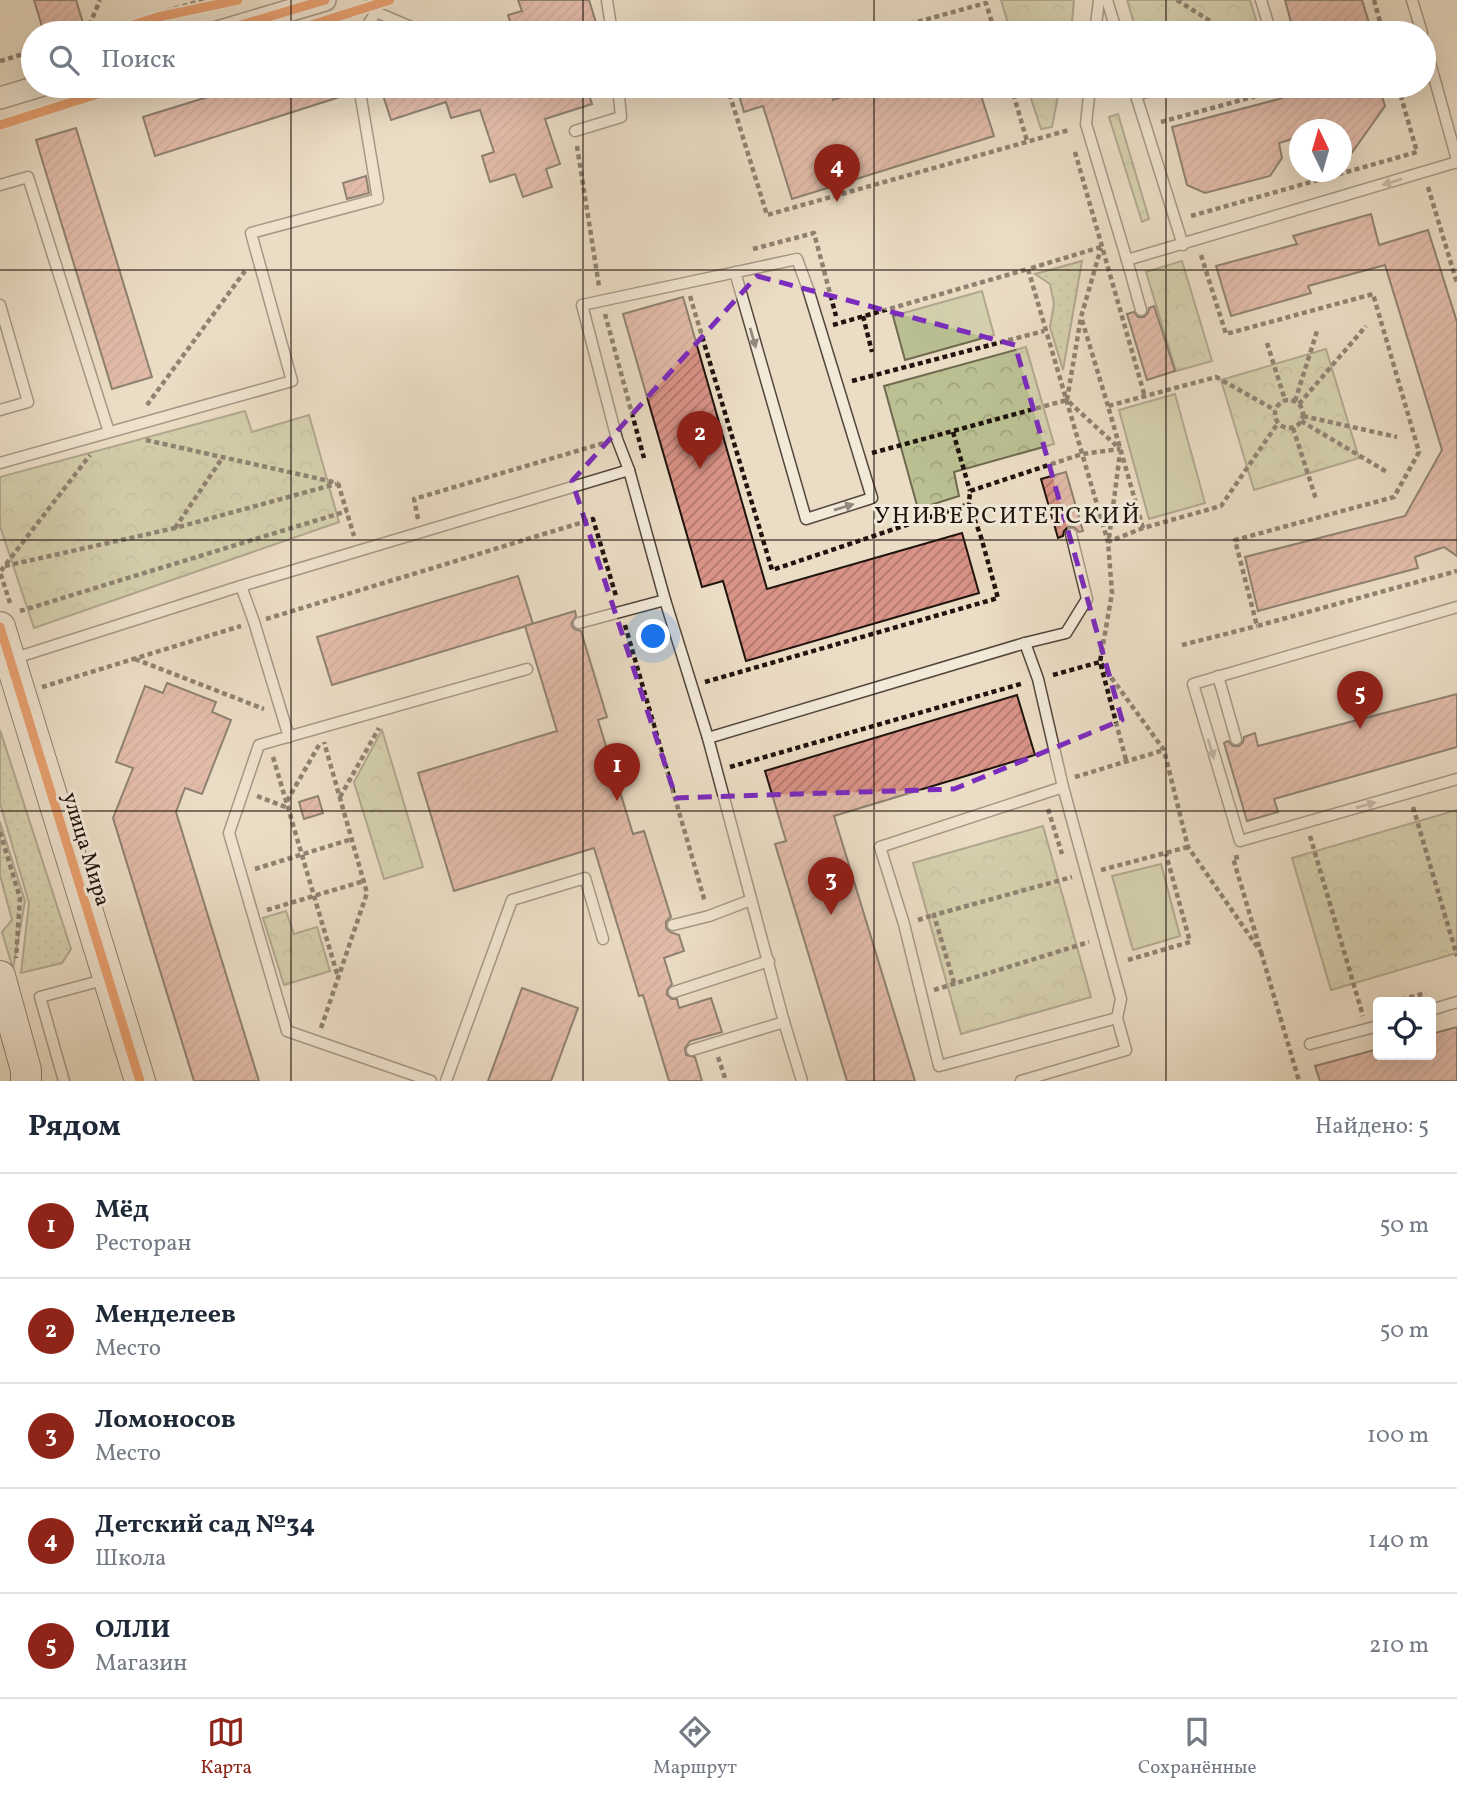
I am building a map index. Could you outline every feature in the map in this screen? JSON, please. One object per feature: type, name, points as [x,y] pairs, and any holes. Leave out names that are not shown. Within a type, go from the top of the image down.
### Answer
[{"type":"street","points":[[254,21],[325,0]]},
{"type":"street","points":[[0,98],[21,92]]},
{"type":"street","name":"улица Мира","points":[[10,619],[9,660],[141,1081]]},
{"type":"street","points":[[8,973],[26,1081]]},
{"type":"lane","points":[[372,0],[376,12],[397,21]]},
{"type":"lane","points":[[607,0],[610,21]]},
{"type":"lane","points":[[1096,21],[1098,0]]},
{"type":"lane","points":[[1107,0],[1113,21]]},
{"type":"lane","points":[[1261,0],[1267,19]]},
{"type":"lane","points":[[1412,0],[1418,21]]},
{"type":"lane","points":[[370,21],[376,12]]},
{"type":"lane","points":[[1127,260],[1457,161],[1436,85]]},
{"type":"lane","points":[[0,463],[292,381],[251,233],[378,199],[361,98]]},
{"type":"lane","points":[[575,131],[621,117],[619,98]]},
{"type":"lane","points":[[1089,98],[1086,124],[1141,310]]},
{"type":"lane","points":[[1137,98],[1182,245]]},
{"type":"lane","points":[[0,185],[28,177],[109,432]]},
{"type":"lane","points":[[735,272],[806,519],[872,498],[797,258],[582,305],[617,439],[629,470],[665,600],[708,738],[802,1081]]},
{"type":"lane","points":[[0,305],[28,402],[0,410]]},
{"type":"lane","points":[[9,660],[240,586],[629,470]]},
{"type":"lane","points":[[708,738],[1066,633],[1087,599],[1071,534]]},
{"type":"lane","points":[[240,586],[254,622],[289,737]]},
{"type":"lane","points":[[579,623],[665,600]]},
{"type":"lane","points":[[1457,607],[1193,684],[1240,841],[1457,779]]},
{"type":"lane","points":[[1021,1081],[1126,1050],[1117,1018],[1121,999],[1062,782],[1038,679],[1025,643]]},
{"type":"lane","points":[[431,1081],[287,1031],[229,833],[259,745],[527,669]]},
{"type":"lane","points":[[1218,676],[1236,739]]},
{"type":"lane","points":[[1062,782],[880,847],[904,924],[940,1066],[1117,1018]]},
{"type":"lane","points":[[446,1081],[512,900],[585,878],[603,939]]},
{"type":"lane","points":[[673,925],[709,916],[751,900]]},
{"type":"lane","points":[[674,992],[769,961]]},
{"type":"lane","points":[[64,1081],[40,997],[110,978]]},
{"type":"lane","points":[[1436,1008],[1457,1002]]},
{"type":"lane","points":[[692,1049],[784,1023]]},
{"type":"lane","points":[[1310,1044],[1373,1028]]},
{"type":"path","points":[[91,21],[100,0]]},
{"type":"path","points":[[1177,0],[1210,21]]},
{"type":"path","points":[[1374,0],[1380,21]]},
{"type":"path","points":[[919,21],[986,2],[992,21]]},
{"type":"path","points":[[139,21],[208,3]]},
{"type":"path","points":[[146,21],[208,3]]},
{"type":"path","points":[[1261,21],[1267,19]]},
{"type":"path","points":[[0,61],[21,55]]},
{"type":"path","points":[[0,68],[21,61]]},
{"type":"path","points":[[731,98],[767,215],[1069,130]]},
{"type":"path","points":[[1014,98],[1027,141]]},
{"type":"path","points":[[1163,135],[1160,123],[1249,98]]},
{"type":"path","points":[[1185,218],[1417,152],[1401,98]]},
{"type":"path","points":[[575,131],[601,300],[648,470]]},
{"type":"path","points":[[1427,187],[1457,283]]},
{"type":"path","points":[[820,329],[1101,247]]},
{"type":"path","points":[[1067,400],[1081,317],[1101,247]]},
{"type":"path","points":[[1101,247],[1144,397]]},
{"type":"path","points":[[1214,251],[1201,255],[1226,334],[1373,294],[1419,452],[1394,497],[1234,540],[1257,626]]},
{"type":"path","points":[[132,426],[257,255]]},
{"type":"path","points":[[1028,269],[1108,542]]},
{"type":"path","points":[[688,287],[772,570],[970,504]]},
{"type":"path","points":[[863,316],[872,352]]},
{"type":"path","points":[[1081,317],[1143,528]]},
{"type":"path","points":[[1297,403],[1366,326]]},
{"type":"path","points":[[1318,328],[1297,403],[1302,419],[1387,472]]},
{"type":"path","points":[[860,379],[1044,331]]},
{"type":"path","points":[[1267,344],[1285,400]]},
{"type":"path","points":[[1108,406],[1216,377],[1275,410],[1278,424],[1221,506],[1143,528],[1108,542]]},
{"type":"path","points":[[860,456],[1067,400]]},
{"type":"path","points":[[1067,400],[1120,449]]},
{"type":"path","points":[[1275,410],[1285,400],[1297,403]]},
{"type":"path","points":[[1278,424],[1293,428],[1302,419]]},
{"type":"path","points":[[1302,419],[1396,437]]},
{"type":"path","points":[[1293,428],[1315,499]]},
{"type":"path","points":[[109,432],[338,483],[175,528],[4,566],[109,432]]},
{"type":"path","points":[[702,669],[705,682],[998,598],[970,504],[970,491],[953,432]]},
{"type":"path","points":[[414,499],[617,439]]},
{"type":"path","points":[[970,491],[1082,454],[1120,449]]},
{"type":"path","points":[[1120,449],[1108,542],[1112,593],[1100,662],[1126,760]]},
{"type":"path","points":[[175,528],[223,457]]},
{"type":"path","points":[[338,483],[355,538]]},
{"type":"path","points":[[10,619],[347,511]]},
{"type":"path","points":[[41,687],[593,519],[709,916]]},
{"type":"path","points":[[1182,645],[1457,571]]},
{"type":"path","points":[[135,659],[282,716]]},
{"type":"path","points":[[730,767],[1100,662]]},
{"type":"path","points":[[1100,662],[1164,750],[1188,847],[1261,952]]},
{"type":"path","points":[[1021,684],[1025,697]]},
{"type":"path","points":[[340,798],[390,709]]},
{"type":"path","points":[[287,805],[323,738],[367,893],[317,1041]]},
{"type":"path","points":[[269,743],[338,978]]},
{"type":"path","points":[[1062,782],[1164,750]]},
{"type":"path","points":[[243,790],[287,805]]},
{"type":"path","points":[[1409,793],[1457,956]]},
{"type":"path","points":[[1306,822],[1373,1028]]},
{"type":"path","points":[[0,832],[20,898],[8,973]]},
{"type":"path","points":[[241,873],[352,839]]},
{"type":"path","points":[[954,983],[934,915],[1188,847]]},
{"type":"path","points":[[1128,962],[1190,942],[1166,854]]},
{"type":"path","points":[[1233,858],[1298,1081]]},
{"type":"path","points":[[253,915],[364,881]]},
{"type":"path","points":[[921,994],[1105,937]]},
{"type":"path","points":[[714,1043],[726,1081]]},
{"type":"highlighted area","points":[[757,276],[1015,345],[1122,720],[954,789],[676,798],[572,481]]},
{"type":"green space","points":[[1001,0],[1074,0],[1072,21],[1007,21]]},
{"type":"green space","points":[[1127,0],[1250,0],[1256,21],[1133,21]]},
{"type":"green space","points":[[1031,98],[1058,98],[1052,127],[1041,129]]},
{"type":"green space","points":[[1118,114],[1149,219],[1142,222],[1109,117]]},
{"type":"green space","points":[[1082,261],[1063,370],[1050,327],[1054,304],[1050,284],[1035,274]]},
{"type":"green space","points":[[1182,261],[1212,361],[1176,371],[1146,272]]},
{"type":"green space","points":[[982,291],[994,335],[905,360],[893,316]]},
{"type":"green space","points":[[1026,347],[1054,444],[954,472],[959,496],[918,509],[884,386]]},
{"type":"green space","points":[[1326,349],[1359,458],[1254,490],[1221,380]]},
{"type":"green space","points":[[1175,394],[1205,503],[1149,519],[1119,410]]},
{"type":"green space","points":[[245,411],[252,432],[309,415],[339,522],[34,628],[0,526],[0,477]]},
{"type":"green space","points":[[0,730],[71,949],[62,963],[21,973],[29,903],[0,803]]},
{"type":"green space","points":[[382,730],[423,867],[384,879],[354,782]]},
{"type":"green space","points":[[1457,810],[1457,953],[1331,990],[1292,858]]},
{"type":"green space","points":[[0,822],[25,901],[13,969],[2,932],[12,920],[0,875]]},
{"type":"green space","points":[[1043,826],[1091,997],[961,1034],[913,863]]},
{"type":"green space","points":[[1161,864],[1180,936],[1133,950],[1112,876]]},
{"type":"green space","points":[[286,911],[294,934],[317,927],[330,971],[284,985],[263,918]]},
{"type":"building","points":[[34,0],[76,0],[82,21],[40,21]]},
{"type":"building","points":[[518,0],[589,0],[595,21],[510,21],[508,15],[522,11]]},
{"type":"building","points":[[1285,0],[1362,0],[1368,21],[1291,21]]},
{"type":"building","points":[[204,98],[336,98],[155,156],[143,117]]},
{"type":"building","points":[[384,98],[590,98],[592,104],[545,119],[560,164],[546,169],[552,187],[523,197],[515,174],[490,182],[482,156],[494,152],[480,110],[451,118],[446,102],[391,120]]},
{"type":"building","points":[[740,98],[982,98],[994,136],[792,199],[763,106],[744,112]]},
{"type":"building","points":[[1283,98],[1383,98],[1385,106],[1352,152],[1352,119],[1289,119],[1289,140],[1279,143],[1282,158],[1270,176],[1205,193],[1187,185],[1172,127]]},
{"type":"building","points":[[76,128],[152,377],[112,389],[36,140]]},
{"type":"building","points":[[366,176],[369,193],[347,199],[343,183]]},
{"type":"building","points":[[1371,214],[1379,245],[1428,230],[1457,322],[1457,556],[1444,547],[1415,557],[1418,568],[1258,611],[1245,557],[1405,516],[1442,450],[1385,265],[1308,286],[1311,293],[1231,316],[1216,266],[1297,244],[1293,236]]},
{"type":"building","points":[[683,297],[767,589],[962,533],[979,593],[746,661],[723,581],[702,587],[623,314]]},
{"type":"building","points":[[1154,306],[1175,371],[1147,380],[1127,314],[1134,312],[1138,317],[1144,317],[1149,308]]},
{"type":"building","points":[[1066,472],[1083,531],[1068,527],[1063,536],[1058,538],[1041,479]]},
{"type":"building","points":[[518,576],[533,624],[332,685],[317,637]]},
{"type":"building","points":[[575,611],[576,616],[571,624],[574,629],[581,631],[607,717],[598,720],[633,834],[644,831],[671,917],[666,922],[666,928],[679,935],[684,951],[664,958],[672,984],[667,995],[677,999],[679,1008],[711,998],[722,1032],[690,1041],[685,1048],[686,1055],[695,1057],[702,1081],[669,1081],[643,995],[639,996],[594,848],[454,891],[418,773],[557,731],[525,626]]},
{"type":"building","points":[[167,683],[216,702],[212,712],[231,720],[202,794],[185,788],[176,812],[259,1081],[194,1081],[113,818],[133,768],[116,762],[145,686],[163,693]]},
{"type":"building","points":[[1457,694],[1457,747],[1274,799],[1278,812],[1247,821],[1224,743],[1228,741],[1233,746],[1239,746],[1244,737],[1255,733],[1258,746]]},
{"type":"building","points":[[1017,695],[1035,755],[834,816],[915,1081],[847,1081],[775,844],[786,841],[765,771]]},
{"type":"building","points":[[318,796],[323,813],[304,819],[299,802]]},
{"type":"building","points":[[522,988],[578,1008],[551,1081],[488,1081]]},
{"type":"building","points":[[1457,1027],[1457,1081],[1320,1081],[1315,1066],[1373,1050],[1373,1060],[1436,1060],[1436,1033]]},
{"type":"cycle path","points":[[146,21],[238,0]]},
{"type":"cycle path","points":[[254,21],[325,0]]},
{"type":"cycle path","points":[[324,21],[390,0]]},
{"type":"cycle path","points":[[0,125],[85,98]]},
{"type":"cycle path","points":[[0,627],[140,1081]]},
{"type":"place","name":"Детский сад №34","points":[[837,202]]},
{"type":"place","name":"Менделеев","points":[[700,469]]},
{"type":"place","name":"ОЛЛИ","points":[[1360,729]]},
{"type":"place","name":"Мёд","points":[[617,801]]},
{"type":"place","name":"Ломоносов","points":[[831,915]]},
{"type":"district","name":"УНИВЕРСИТЕТСКИЙ","points":[[1008,515]]}]
